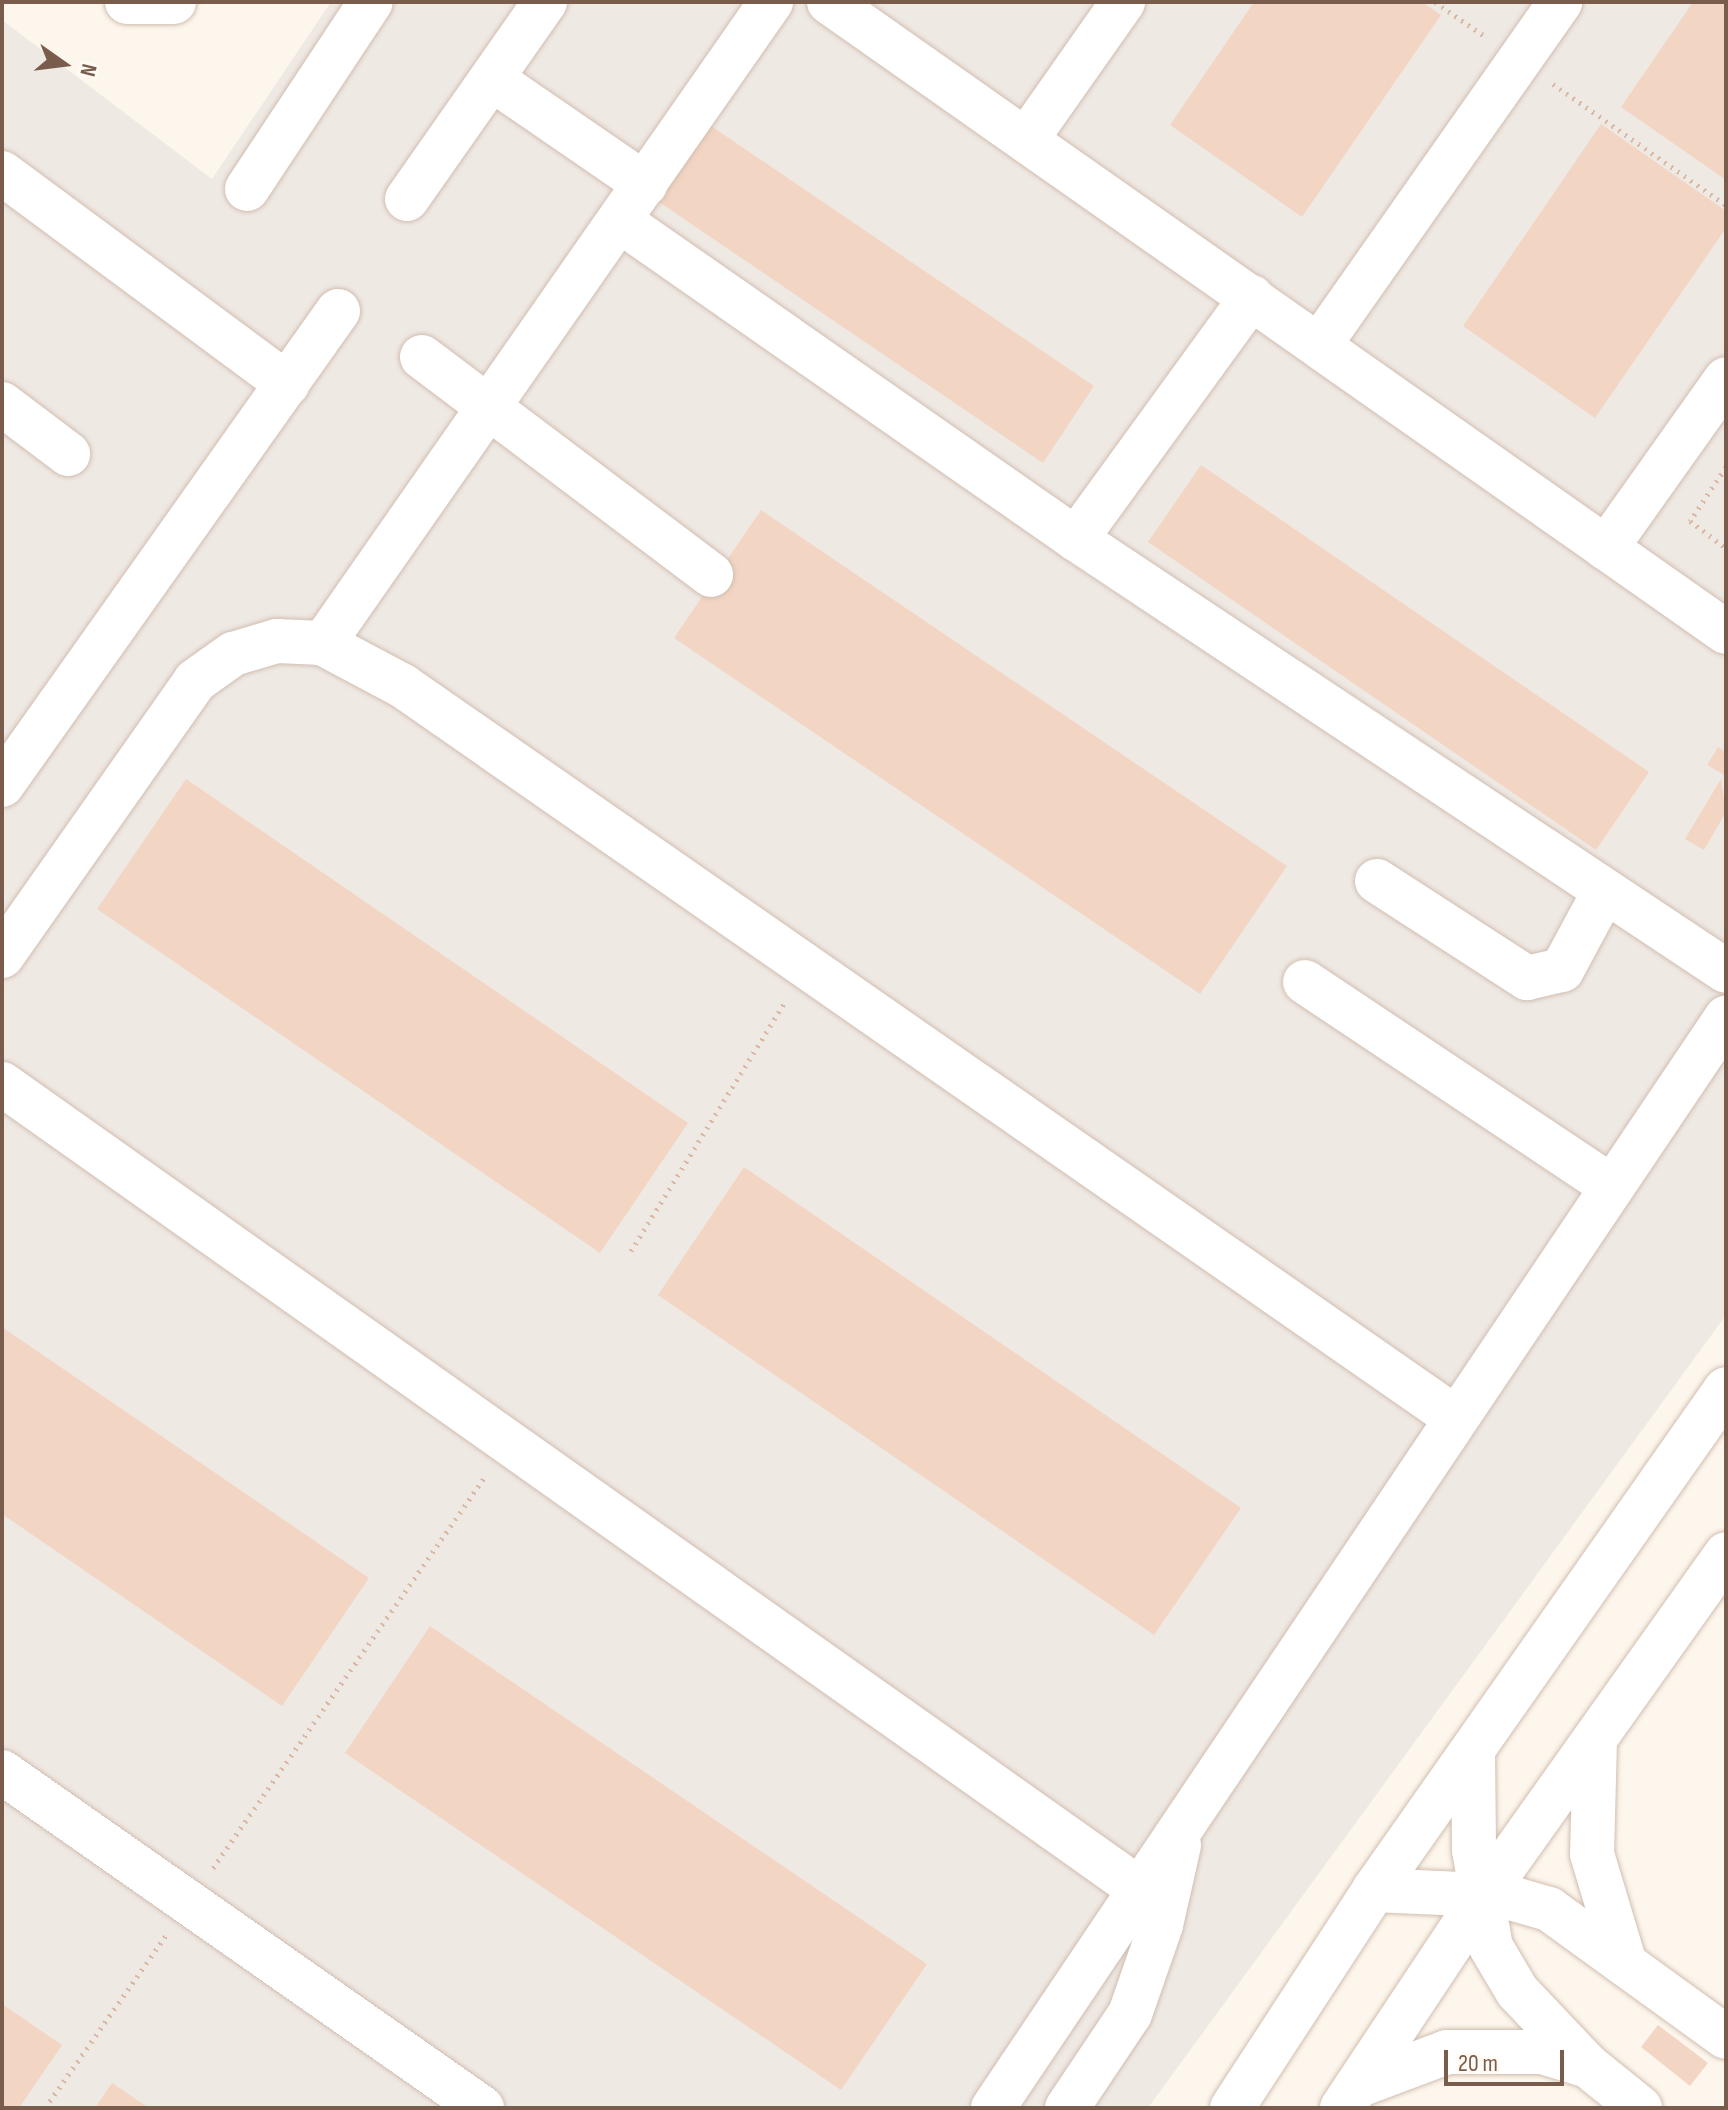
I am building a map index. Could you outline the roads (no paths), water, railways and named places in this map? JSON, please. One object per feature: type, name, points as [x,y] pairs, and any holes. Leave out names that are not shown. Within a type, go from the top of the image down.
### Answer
[{"type":"street","points":[[127,2],[174,2]]},
{"type":"street","points":[[247,189],[371,2]]},
{"type":"street","points":[[407,199],[545,2]]},
{"type":"street","points":[[323,644],[771,2]]},
{"type":"street","points":[[829,2],[1320,344],[1606,548],[1719,613]]},
{"type":"street","points":[[1026,140],[1123,2]]},
{"type":"street","points":[[1320,344],[1560,2]]},
{"type":"street","points":[[492,79],[645,184]]},
{"type":"street","points":[[2,173],[287,384]]},
{"type":"street","points":[[620,221],[1076,539],[1726,971]]},
{"type":"street","points":[[1076,539],[1252,297]]},
{"type":"street","points":[[2,785],[338,311]]},
{"type":"street","points":[[422,357],[711,575]]},
{"type":"street","points":[[1606,548],[1726,379]]},
{"type":"street","points":[[2,404],[68,454]]},
{"type":"street","points":[[2,956],[195,681],[233,654],[277,641],[323,644],[365,661],[1456,1418]]},
{"type":"street","points":[[1377,881],[1527,978],[1562,970],[1604,892]]},
{"type":"street","points":[[1305,982],[1612,1187]]},
{"type":"street","points":[[993,2108],[1185,1818],[1726,1018]]},
{"type":"street","points":[[2,1084],[1138,1888]]},
{"type":"street","points":[[1232,2108],[1374,1890],[1726,1389]]},
{"type":"street","points":[[1350,2097],[1481,1899],[1726,1554]]},
{"type":"street","points":[[1595,1740],[1592,1854],[1604,1910],[1625,1964]]},
{"type":"street","points":[[1473,1751],[1481,1899],[1502,1970],[1588,2066],[1640,2108]]},
{"type":"street","points":[[2,1772],[482,2108]]},
{"type":"street","points":[[1067,2108],[1130,2014],[1147,1972],[1185,1818]]},
{"type":"street","points":[[1374,1890],[1481,1899],[1504,1896],[1549,1909],[1726,2037]]},
{"type":"street","points":[[1350,2097],[1447,2052],[1542,2052],[1588,2066]]}]
